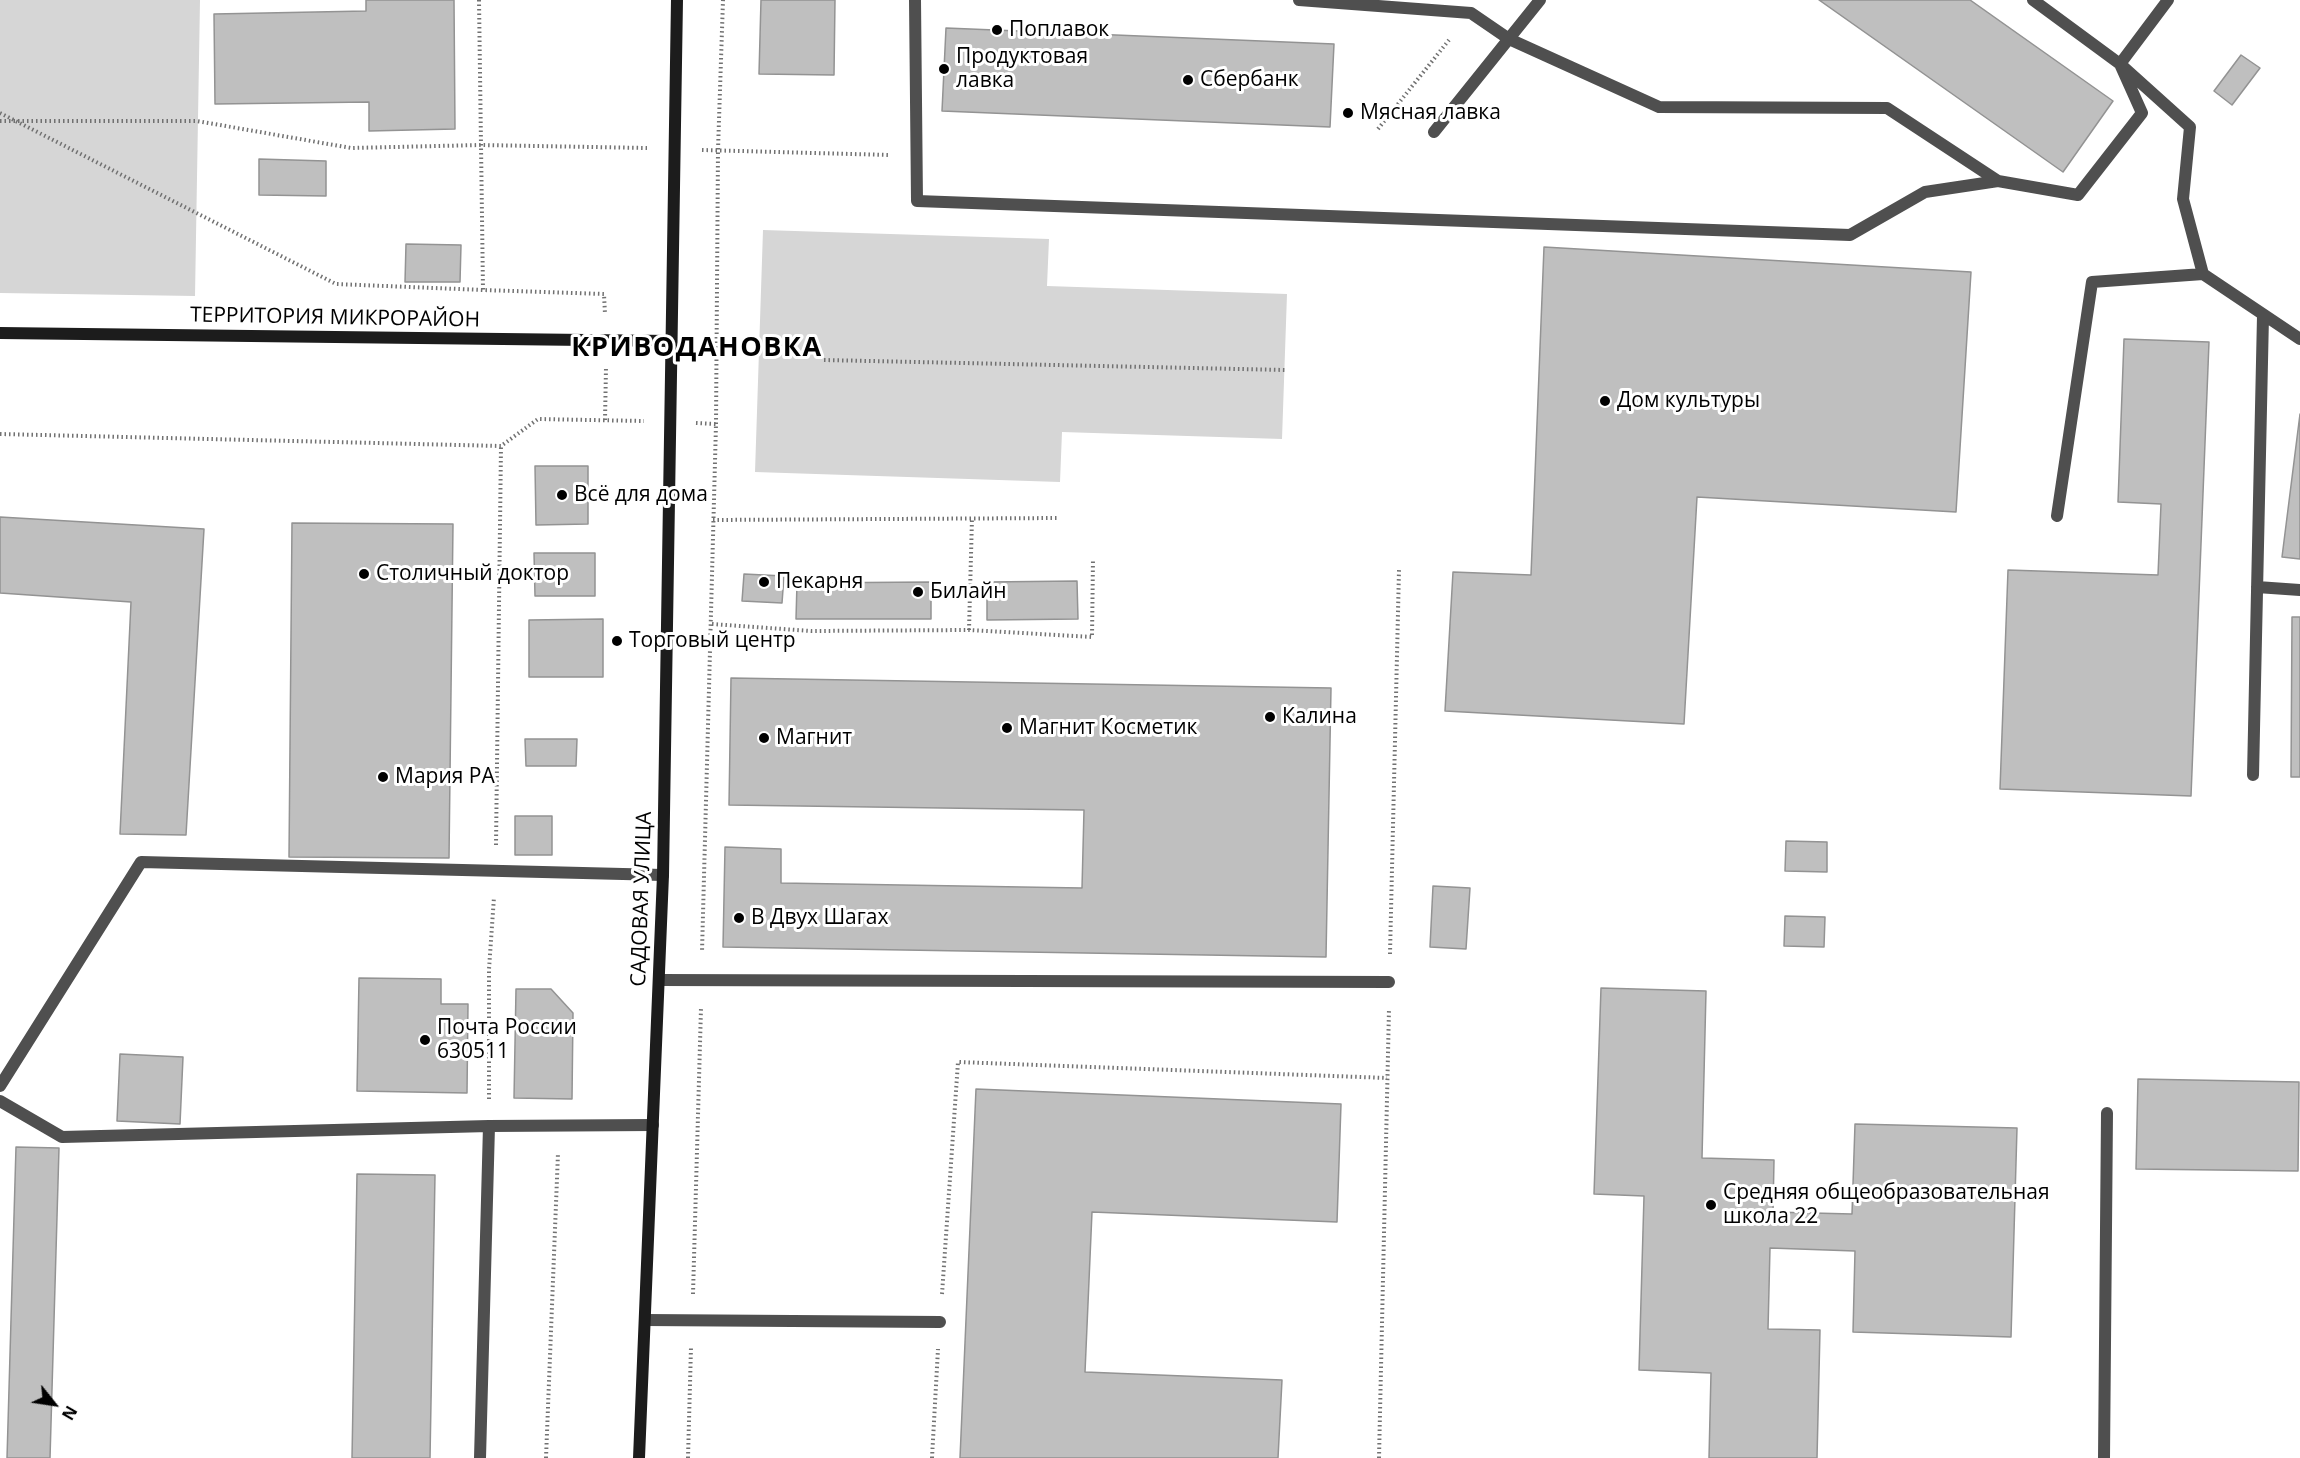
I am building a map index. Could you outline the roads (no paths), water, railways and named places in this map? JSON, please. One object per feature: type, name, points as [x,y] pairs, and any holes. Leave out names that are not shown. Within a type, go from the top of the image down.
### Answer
[{"type":"street","name":"САДОВАЯ УЛИЦА","points":[[639,1458],[663,875],[677,0]]},
{"type":"street","points":[[915,0],[917,201],[1850,236],[1926,192],[1998,181],[2078,195],[2142,112],[2120,64]]},
{"type":"street","points":[[1299,0],[1471,13],[1509,39],[1659,107],[1887,108],[1998,181]]},
{"type":"street","points":[[1434,132],[1540,0]]},
{"type":"street","points":[[2033,0],[2120,64],[2190,127],[2183,200],[2203,274]]},
{"type":"street","points":[[2120,64],[2168,0]]},
{"type":"street","points":[[2057,516],[2092,282],[2203,274],[2300,339]]},
{"type":"street","points":[[2253,775],[2263,316]]},
{"type":"street","name":"ТЕРРИТОРИЯ МИКРОРАЙОН","points":[[0,333],[670,341]]},
{"type":"street","points":[[2257,587],[2300,590]]},
{"type":"street","points":[[0,1086],[141,862],[663,875]]},
{"type":"street","points":[[659,980],[1389,982]]},
{"type":"street","points":[[0,1101],[62,1137],[489,1126],[653,1125]]},
{"type":"street","points":[[2104,1458],[2107,1113]]},
{"type":"street","points":[[480,1458],[489,1126]]},
{"type":"street","points":[[645,1320],[939,1322]]},
{"type":"place","name":"Поплавок","points":[[997,30]]},
{"type":"place","name":"Продуктовая лавка","points":[[944,69]]},
{"type":"place","name":"Сбербанк","points":[[1188,80]]},
{"type":"place","name":"Мясная лавка","points":[[1348,113]]},
{"type":"place","name":"Дом культуры","points":[[1605,401]]},
{"type":"place","name":"Всё для дома","points":[[562,495]]},
{"type":"place","name":"Столичный доктор","points":[[364,574]]},
{"type":"place","name":"Пекарня","points":[[764,582]]},
{"type":"place","name":"Билайн","points":[[918,592]]},
{"type":"place","name":"Торговый центр","points":[[617,641]]},
{"type":"place","name":"Калина","points":[[1270,717]]},
{"type":"place","name":"Магнит Косметик","points":[[1007,728]]},
{"type":"place","name":"Магнит","points":[[764,738]]},
{"type":"place","name":"Мария РА","points":[[383,777]]},
{"type":"place","name":"В Двух Шагах","points":[[739,918]]},
{"type":"place","name":"Почта России 630511","points":[[425,1040]]},
{"type":"place","name":"Средняя общеобразовательная школа 22","points":[[1711,1205]]},
{"type":"district","name":"КРИВОДАНОВКА","points":[[697,348]]}]
